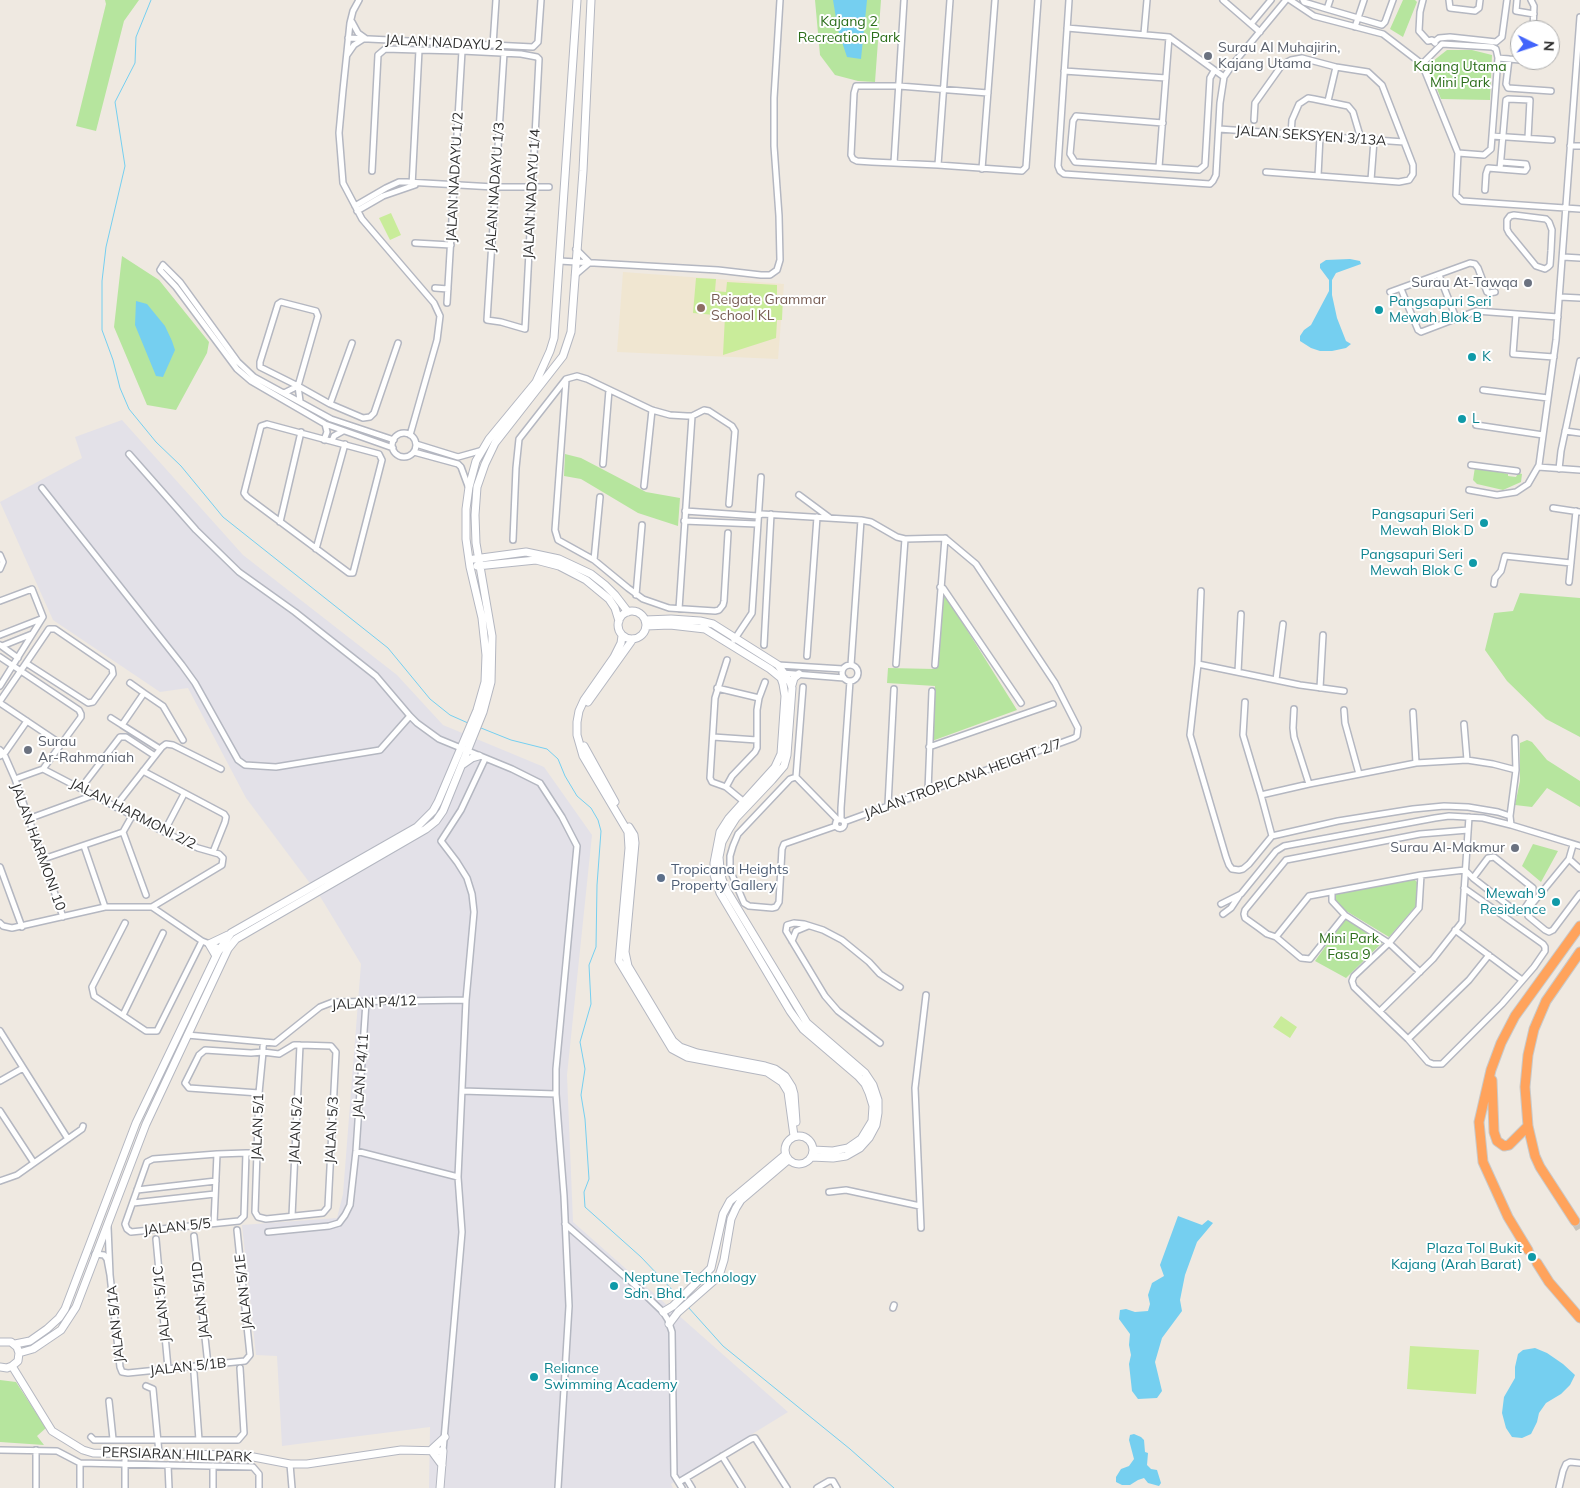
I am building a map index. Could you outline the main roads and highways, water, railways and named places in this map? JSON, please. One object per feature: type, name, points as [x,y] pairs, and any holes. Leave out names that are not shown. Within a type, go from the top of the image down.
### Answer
[{"type":"highway","points":[[1528,1250],[1508,1217],[1484,1162],[1478,1122],[1491,1070],[1501,1043],[1515,1016],[1580,926]]},
{"type":"highway","points":[[1575,1221],[1540,1167],[1535,1156],[1528,1126],[1525,1087],[1528,1055],[1534,1029],[1546,1001],[1580,952]]},
{"type":"highway","points":[[1491,1070],[1494,1132],[1497,1141],[1504,1146],[1509,1145],[1528,1126]]},
{"type":"highway","points":[[1536,1264],[1580,1318]]},
{"type":"water","points":[[833,0],[867,0],[861,59],[847,57],[838,30]]},
{"type":"water","points":[[1350,259],[1360,261],[1361,264],[1336,273],[1332,280],[1332,295],[1337,318],[1346,341],[1351,344],[1346,348],[1332,351],[1320,351],[1311,348],[1300,341],[1300,336],[1311,325],[1329,291],[1329,280],[1320,268],[1320,264],[1326,260]]},
{"type":"water","points":[[136,301],[147,304],[165,326],[172,341],[175,350],[163,377],[156,376],[135,325]]},
{"type":"water","points":[[1178,1216],[1202,1225],[1208,1220],[1213,1223],[1197,1242],[1185,1275],[1180,1300],[1182,1311],[1162,1338],[1155,1362],[1162,1391],[1157,1398],[1138,1399],[1132,1391],[1129,1364],[1131,1355],[1129,1345],[1130,1334],[1119,1319],[1120,1310],[1148,1311],[1150,1304],[1148,1295],[1152,1283],[1164,1276],[1160,1265]]},
{"type":"water","points":[[1535,1348],[1547,1353],[1575,1375],[1570,1385],[1561,1394],[1546,1403],[1539,1413],[1531,1434],[1522,1438],[1512,1437],[1506,1428],[1502,1413],[1504,1397],[1515,1378],[1518,1354],[1523,1350]]},
{"type":"water","points":[[1134,1434],[1144,1440],[1145,1452],[1148,1453],[1147,1465],[1151,1469],[1157,1470],[1161,1483],[1159,1486],[1148,1483],[1144,1478],[1130,1485],[1122,1485],[1116,1482],[1116,1477],[1121,1469],[1129,1466],[1134,1459],[1129,1440],[1130,1435]]},
{"type":"waterway","points":[[151,0],[136,37],[135,63],[115,102],[125,166],[106,247],[102,281],[102,330],[113,360],[120,388],[129,409],[156,442],[181,466],[223,517],[388,648],[430,699],[450,715],[468,723]]},
{"type":"waterway","points":[[481,728],[511,740],[547,749],[558,759],[565,776],[577,796],[591,808],[598,820],[601,831],[597,885],[596,947],[589,965],[591,1004],[580,1042],[585,1069],[581,1095],[585,1119],[589,1179],[584,1192],[585,1207],[641,1257],[679,1297]]},
{"type":"waterway","points":[[688,1307],[723,1346],[850,1449],[894,1488]]},
{"type":"tunnel","points":[[1575,1221],[1580,1229]]},
{"type":"tunnel","points":[[1528,1250],[1537,1263]]},
{"type":"place","name":"Surau Al Muhajirin, Kajang Utama","points":[[1208,56]]},
{"type":"place","name":"Surau At-Tawqa","points":[[1528,283]]},
{"type":"place","name":"Reigate Grammar School KL","points":[[701,308]]},
{"type":"place","name":"Pangsapuri Seri Mewah Blok B","points":[[1379,310]]},
{"type":"place","name":"K","points":[[1472,357]]},
{"type":"place","name":"L","points":[[1462,419]]},
{"type":"place","name":"Pangsapuri Seri Mewah Blok D","points":[[1484,523]]},
{"type":"place","name":"Pangsapuri Seri Mewah Blok C","points":[[1473,563]]},
{"type":"place","name":"Surau Ar-Rahmaniah","points":[[28,750]]},
{"type":"place","name":"Surau Al-Makmur","points":[[1515,848]]},
{"type":"place","name":"Tropicana Heights Property Gallery","points":[[661,878]]},
{"type":"place","name":"Mewah 9 Residence","points":[[1556,902]]},
{"type":"place","name":"Plaza Tol Bukit Kajang (Arah Barat)","points":[[1532,1257]]},
{"type":"place","name":"Neptune Technology Sdn. Bhd.","points":[[614,1286]]},
{"type":"place","name":"Reliance Swimming Academy","points":[[534,1377]]},
{"type":"park label","name":"Kajang 2 Recreation Park","points":[[849,30]]},
{"type":"park label","name":"Kajang Utama Mini Park","points":[[1460,76]]},
{"type":"park label","name":"Mini Park Fasa 9","points":[[1349,948]]}]
